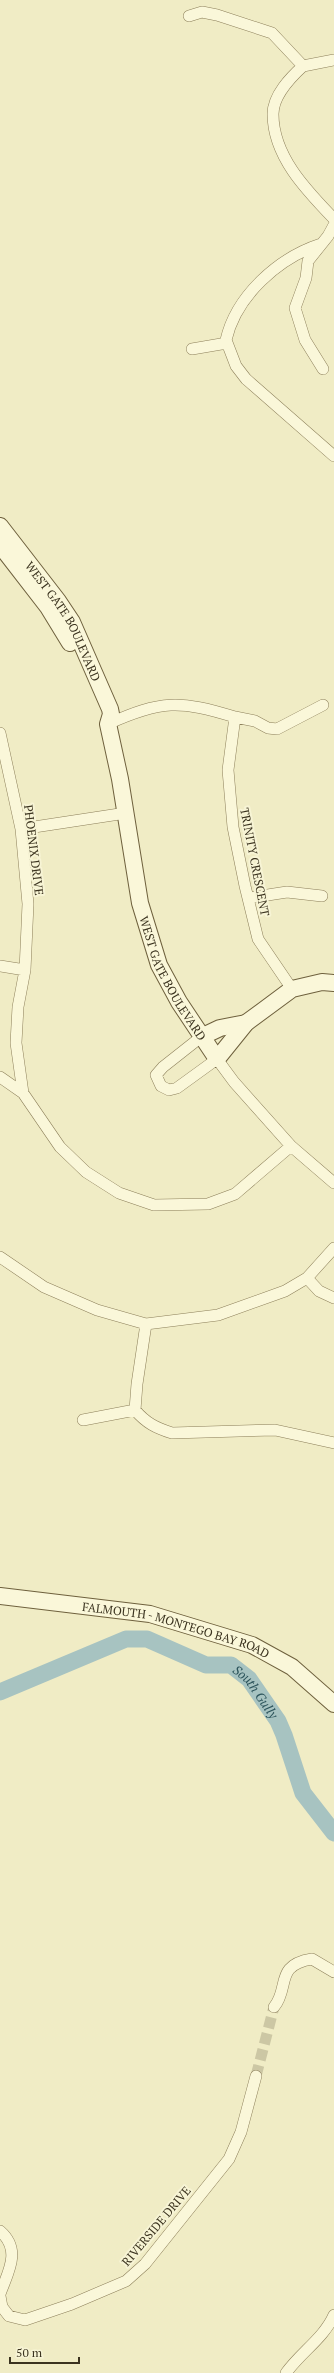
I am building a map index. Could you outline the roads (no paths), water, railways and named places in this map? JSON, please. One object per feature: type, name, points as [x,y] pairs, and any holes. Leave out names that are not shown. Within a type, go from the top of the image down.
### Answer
[{"type":"street","points":[[189,16],[202,12],[217,15],[272,33],[303,66]]},
{"type":"street","points":[[334,60],[303,66],[289,79],[280,94],[273,113],[279,149],[308,192],[334,219]]},
{"type":"street","points":[[323,369],[305,340],[295,308],[306,278],[308,261],[334,225]]},
{"type":"street","points":[[321,244],[308,249],[272,271],[233,316],[228,329],[226,342],[236,366],[246,379],[334,456]]},
{"type":"street","points":[[192,349],[226,342]]},
{"type":"street","name":"WEST GATE BOULEVARD","points":[[0,526],[54,595],[72,622],[110,709],[111,714],[108,724]]},
{"type":"street","name":"WEST GATE BOULEVARD","points":[[0,545],[62,628],[76,656],[100,714],[108,724],[126,813],[140,903],[160,965],[201,1037],[234,1082],[291,1146],[334,1183]]},
{"type":"street","points":[[108,724],[143,710],[176,704],[197,705],[235,717],[255,721],[268,728],[277,729],[323,705]]},
{"type":"street","name":"TRINITY CRESCENT","points":[[235,717],[228,770],[233,826],[248,898],[258,939],[292,990]]},
{"type":"street","name":"PHOENIX DRIVE","points":[[0,733],[21,829],[28,904],[25,970],[18,1007],[16,1043],[23,1093],[60,1147],[86,1172],[119,1193],[154,1205],[208,1204],[236,1194],[291,1146]]},
{"type":"street","points":[[21,829],[126,813]]},
{"type":"street","points":[[248,898],[287,892],[322,896]]},
{"type":"street","points":[[0,966],[25,970]]},
{"type":"street","points":[[246,1023],[220,1028],[201,1037],[162,1067],[156,1075],[157,1081],[165,1089],[177,1088],[217,1059],[246,1023],[292,990],[322,982],[334,983]]},
{"type":"street","points":[[0,1077],[23,1093]]},
{"type":"street","points":[[0,1257],[44,1287],[97,1310],[146,1324],[218,1315],[285,1291],[307,1278],[334,1248]]},
{"type":"street","points":[[307,1278],[319,1291],[334,1298]]},
{"type":"street","points":[[146,1324],[136,1384],[135,1410],[144,1420],[156,1428],[172,1433],[275,1430],[334,1443]]},
{"type":"street","points":[[83,1420],[135,1410]]},
{"type":"street","name":"FALMOUTH - MONTEGO BAY ROAD","points":[[0,1596],[150,1614],[252,1645],[292,1667],[334,1704]]},
{"type":"street","points":[[274,2007],[277,2003],[284,1976],[298,1961],[312,1959],[334,1972]]},
{"type":"street","name":"RIVERSIDE DRIVE","points":[[0,2232],[8,2238],[13,2250],[10,2266],[0,2295],[2,2307],[9,2316],[25,2320],[72,2304],[126,2281],[145,2264],[229,2159],[241,2132],[256,2076]]},
{"type":"street","points":[[286,2373],[298,2356],[327,2329],[334,2315]]},
{"type":"waterway","name":"South Gully","points":[[0,1692],[126,1639],[147,1639],[206,1665],[231,1665],[249,1679],[278,1721],[303,1793],[334,1833]]},
{"type":"tunnel","points":[[256,2076],[274,2007]]}]
